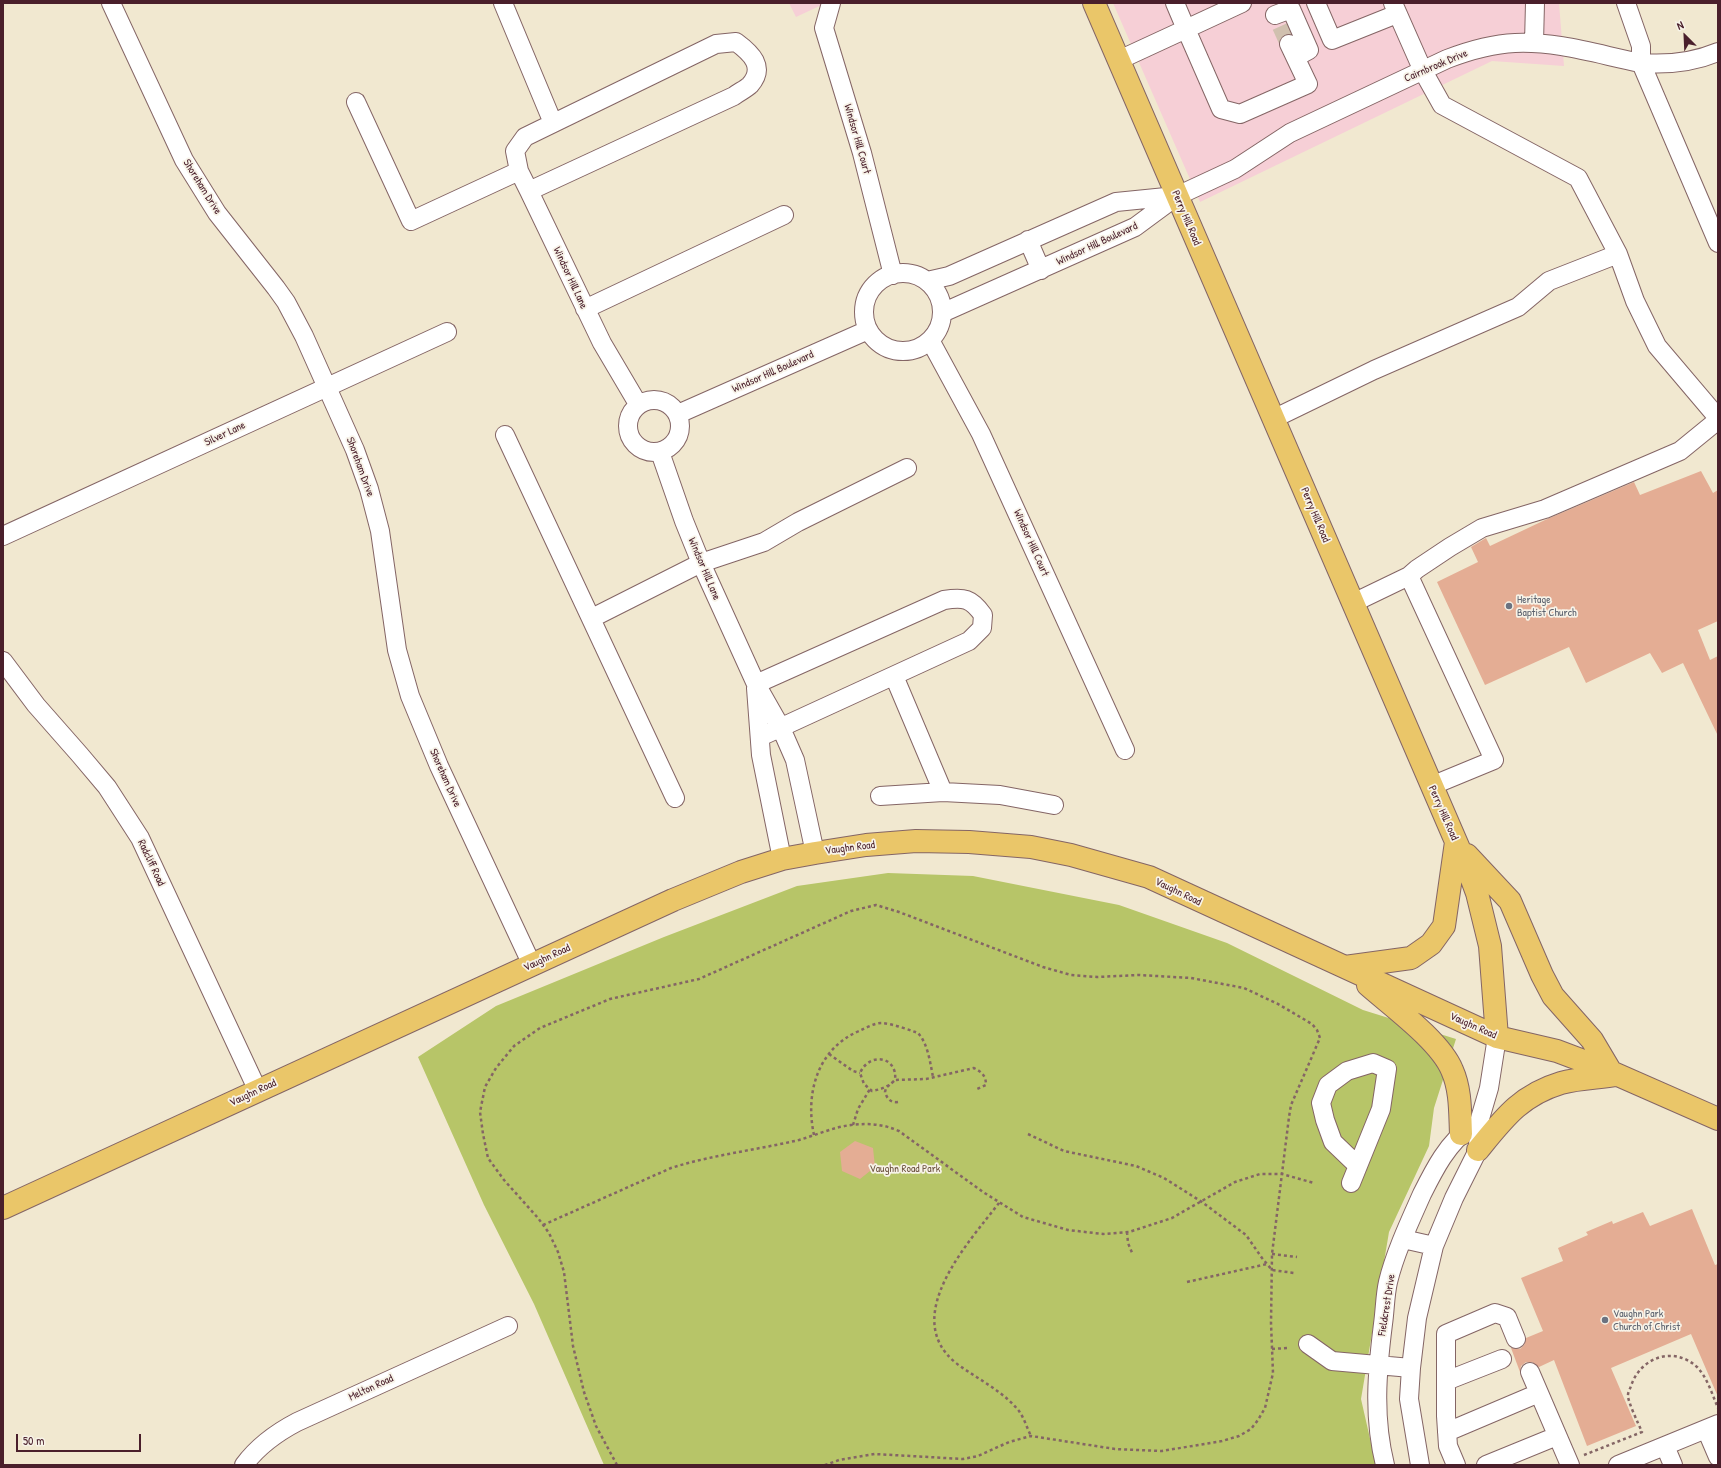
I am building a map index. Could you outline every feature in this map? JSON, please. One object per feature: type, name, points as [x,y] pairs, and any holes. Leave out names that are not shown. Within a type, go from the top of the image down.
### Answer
[{"type":"main road","name":"Perry Hill Road","points":[[1094,3],[1477,893],[1490,946],[1497,1037]]},
{"type":"main road","name":"Vaughn Road","points":[[3,1208],[673,900],[741,872],[782,859],[815,853],[866,845],[916,842],[962,842],[1031,847],[1071,855],[1149,877],[1208,906],[1497,1037],[1557,1050],[1718,1119]]},
{"type":"main road","points":[[1347,968],[1411,958],[1431,944],[1444,926],[1456,842]]},
{"type":"main road","points":[[1456,842],[1510,901],[1542,975],[1553,996],[1592,1040],[1615,1074],[1562,1083],[1533,1094],[1514,1108],[1478,1150]]},
{"type":"main road","points":[[1347,968],[1434,1043],[1452,1070],[1460,1101],[1470,1128]]},
{"type":"street","name":"Shoreham Drive","points":[[111,3],[184,160],[217,213],[286,302],[304,336],[355,450],[369,489],[380,531],[397,650],[410,696],[439,766],[532,965]]},
{"type":"street","points":[[503,3],[553,122]]},
{"type":"street","name":"Windsor Hill Court","points":[[831,3],[824,28],[862,153],[893,275]]},
{"type":"street","points":[[1175,3],[1221,109],[1240,114],[1308,84],[1292,50],[1309,50],[1291,9],[1276,15]]},
{"type":"street","points":[[1119,60],[1242,3]]},
{"type":"street","points":[[1316,3],[1332,40],[1395,8],[1422,71],[1442,105],[1578,178],[1618,254],[1635,301],[1657,346],[1718,419],[1680,451],[1545,509],[1482,528],[1416,569],[1409,576],[1353,603]]},
{"type":"street","points":[[1534,43],[1535,3]]},
{"type":"street","points":[[1626,3],[1641,46],[1641,63],[1718,243]]},
{"type":"street","name":"Windsor Hill Lane","points":[[528,191],[734,96],[750,85],[757,72],[756,61],[736,42],[716,44],[553,122],[525,137],[515,151],[519,171],[528,191],[585,309],[602,343],[638,404]]},
{"type":"street","name":"Cairnbrook Drive","points":[[1177,196],[1235,168],[1290,133],[1422,71],[1467,52],[1497,45],[1534,43],[1546,44],[1641,63],[1656,64],[1708,57],[1718,52]]},
{"type":"street","points":[[356,102],[411,221],[519,171]]},
{"type":"street","points":[[927,281],[948,276],[1116,202],[1177,196]]},
{"type":"street","name":"Windsor Hill Boulevard","points":[[942,313],[1135,227],[1177,196]]},
{"type":"street","points":[[585,309],[784,215]]},
{"type":"street","points":[[1028,240],[1041,270]]},
{"type":"street","points":[[1273,419],[1374,370],[1518,307],[1549,281],[1618,254]]},
{"type":"street","points":[[912,274],[927,281],[935,289],[940,299],[942,313],[940,326],[930,340],[919,347],[901,351],[888,348],[876,340],[868,330],[864,311],[867,298],[874,286],[884,278],[893,275],[912,274]]},
{"type":"street","name":"Windsor Hill Boulevard","points":[[678,414],[868,330]]},
{"type":"street","name":"Silver Lane","points":[[3,536],[447,332]]},
{"type":"street","name":"Windsor Hill Court","points":[[930,340],[981,434],[1125,750]]},
{"type":"street","points":[[656,399],[665,401],[673,406],[678,414],[681,424],[680,434],[675,442],[668,448],[660,452],[645,451],[637,446],[631,439],[627,429],[628,420],[631,411],[638,404],[646,400],[656,399]]},
{"type":"street","points":[[505,435],[675,798]]},
{"type":"street","name":"Windsor Hill Lane","points":[[660,452],[684,520],[701,562],[756,684],[781,728],[794,760],[815,853]]},
{"type":"street","points":[[592,618],[701,562],[764,542],[798,522],[907,468]]},
{"type":"street","points":[[1409,576],[1494,760],[1431,786]]},
{"type":"street","points":[[756,684],[944,600],[959,597],[975,604],[983,615],[982,628],[969,641],[760,737]]},
{"type":"street","name":"Radcliff Road","points":[[3,661],[36,705],[107,787],[140,838],[258,1091]]},
{"type":"street","points":[[894,676],[943,792]]},
{"type":"street","name":"Windsor Hill Lane","points":[[756,684],[761,755],[782,859]]},
{"type":"street","points":[[880,796],[943,792],[1000,795],[1054,805]]},
{"type":"street","name":"Fieldcrest Drive","points":[[1385,1465],[1381,1448],[1377,1416],[1379,1364],[1388,1282],[1403,1239],[1434,1169],[1470,1128],[1489,1088],[1497,1037]]},
{"type":"street","points":[[1351,1182],[1358,1166],[1381,1109],[1388,1069],[1373,1063],[1346,1070],[1328,1085],[1321,1103],[1324,1120],[1333,1142],[1358,1166]]},
{"type":"street","name":"Fieldcrest Drive","points":[[1420,1465],[1409,1399],[1411,1368],[1418,1318],[1434,1246],[1454,1198],[1478,1150],[1470,1128]]},
{"type":"street","points":[[1403,1239],[1434,1246]]},
{"type":"street","points":[[1456,1465],[1448,1446],[1446,1334],[1495,1312],[1507,1317],[1516,1339]]},
{"type":"street","name":"Melton Road","points":[[244,1465],[272,1436],[297,1422],[508,1326]]},
{"type":"street","points":[[1308,1344],[1332,1361],[1411,1368]]},
{"type":"street","points":[[1446,1381],[1502,1359]]},
{"type":"street","points":[[1530,1372],[1569,1463]]},
{"type":"street","points":[[1447,1432],[1540,1393]]},
{"type":"street","points":[[1622,1464],[1712,1426],[1718,1457]]},
{"type":"street","points":[[1486,1465],[1557,1436]]},
{"type":"street","points":[[1665,1446],[1673,1465]]},
{"type":"path","points":[[617,1465],[596,1426],[584,1392],[573,1346],[564,1272],[558,1252],[549,1233],[504,1180],[488,1158],[483,1134],[480,1112],[485,1087],[496,1068],[514,1046],[540,1028],[610,999],[699,980],[851,911],[876,906],[899,912],[1043,968],[1071,975],[1097,977],[1139,975],[1191,978],[1244,988],[1278,1004],[1312,1024],[1317,1030],[1320,1038],[1291,1105],[1272,1254],[1273,1373],[1265,1408],[1251,1429],[1239,1436],[1222,1441],[1162,1451],[1115,1449],[1031,1436],[1010,1442],[978,1456],[963,1459],[875,1454],[839,1460],[825,1465]]},
{"type":"path","points":[[814,1135],[810,1114],[812,1087],[816,1074],[836,1046],[853,1033],[880,1023],[918,1033],[922,1037],[930,1058],[933,1077]]},
{"type":"path","points":[[830,1054],[853,1071],[860,1073]]},
{"type":"path","points":[[895,1080],[896,1074],[891,1065],[881,1059],[869,1061],[864,1064],[860,1073],[864,1084],[872,1091],[886,1088],[895,1080],[933,1077],[974,1068],[980,1071],[986,1081],[986,1085],[977,1089]]},
{"type":"path","points":[[886,1088],[886,1096],[894,1103],[898,1102]]},
{"type":"path","points":[[853,1125],[858,1109],[870,1089]]},
{"type":"path","points":[[543,1225],[671,1168],[692,1161],[814,1135],[853,1125],[869,1124],[886,1125],[899,1131],[999,1203],[1023,1218],[1068,1230],[1103,1234],[1127,1232],[1172,1218],[1235,1182],[1260,1174],[1282,1174],[1314,1183]]},
{"type":"path","points":[[1028,1134],[1064,1151],[1136,1166],[1164,1178],[1202,1202],[1246,1235],[1272,1270],[1294,1273]]},
{"type":"path","points":[[999,1203],[954,1263],[944,1282],[935,1310],[935,1329],[943,1349],[955,1362],[1006,1397],[1019,1412],[1031,1436]]},
{"type":"path","points":[[1127,1232],[1132,1255]]},
{"type":"path","points":[[1272,1254],[1296,1257]]},
{"type":"path","points":[[1187,1282],[1267,1264]]},
{"type":"path","points":[[1272,1349],[1287,1348]]},
{"type":"path","points":[[1569,1463],[1642,1432],[1628,1396],[1634,1376],[1640,1368],[1653,1359],[1674,1356],[1696,1366],[1704,1376],[1718,1408]]},
{"type":"shaded area","points":[[789,3],[826,3],[796,17]]},
{"type":"shaded area","points":[[1113,3],[1559,3],[1564,66],[1492,61],[1200,202]]},
{"type":"green space","name":"Vaughn Road Park","points":[[888,873],[973,876],[1119,905],[1227,943],[1363,1010],[1456,1039],[1434,1108],[1429,1146],[1389,1232],[1361,1399],[1376,1465],[604,1465],[534,1304],[484,1205],[418,1057],[496,1006],[664,937],[797,886]]},
{"type":"building","name":"Heritage Baptist Church","points":[[1701,471],[1713,493],[1718,490],[1718,621],[1698,630],[1710,660],[1718,656],[1718,736],[1683,663],[1662,673],[1650,653],[1586,683],[1569,647],[1485,685],[1437,582],[1478,562],[1471,547],[1486,538],[1490,546],[1545,520],[1634,482],[1640,495]]},
{"type":"building","points":[[855,1141],[873,1148],[875,1167],[860,1179],[842,1171],[840,1152]]},
{"type":"building","name":"Vaughn Park Church of Christ","points":[[1692,1209],[1715,1265],[1718,1264],[1718,1397],[1691,1334],[1611,1368],[1636,1426],[1587,1446],[1554,1360],[1539,1367],[1532,1362],[1526,1362],[1521,1366],[1520,1372],[1511,1348],[1520,1349],[1524,1345],[1526,1338],[1543,1331],[1521,1278],[1563,1261],[1558,1248],[1588,1235],[1586,1232],[1612,1221],[1613,1224],[1643,1212],[1650,1226]]},
{"type":"tunnel","points":[[1281,26],[1289,44]]},
{"type":"place","name":"Heritage Baptist Church","points":[[1509,606]]},
{"type":"place","name":"Vaughn Park Church of Christ","points":[[1605,1320]]}]
